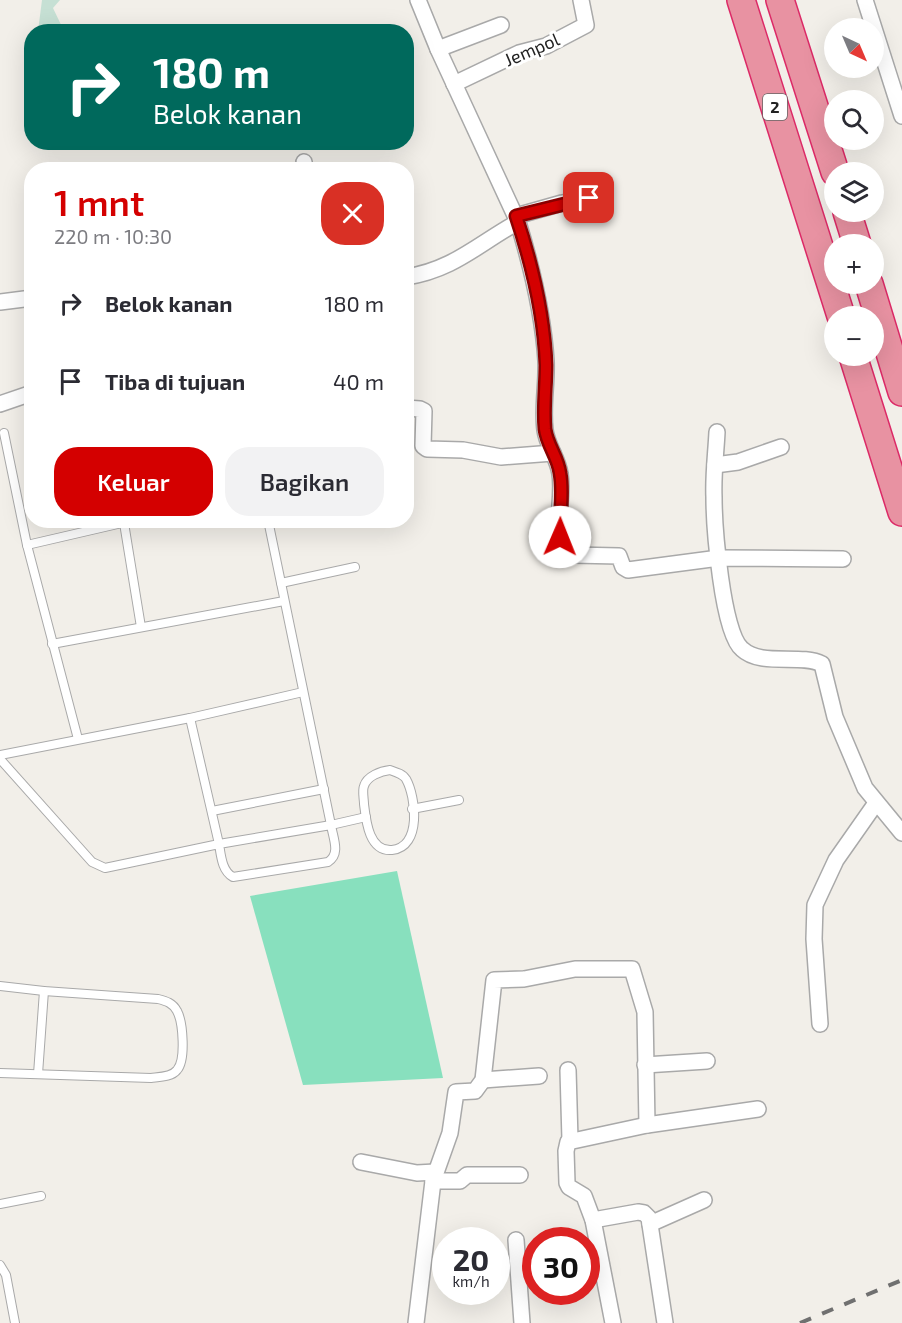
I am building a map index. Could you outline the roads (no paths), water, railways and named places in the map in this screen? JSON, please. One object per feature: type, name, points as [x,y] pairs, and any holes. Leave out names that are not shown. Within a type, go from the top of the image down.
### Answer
[{"type":"highway","name":"2","points":[[741,0],[838,306]]},
{"type":"highway","name":"2","points":[[780,0],[832,162]]},
{"type":"highway","points":[[872,294],[902,392]]},
{"type":"highway","points":[[856,366],[902,512]]},
{"type":"street","points":[[418,0],[438,49],[517,219],[531,264],[540,306],[546,364],[545,428],[560,471],[562,490],[560,537],[565,553],[619,556],[623,567],[628,570],[719,558],[843,559]]},
{"type":"street","name":"Jempol","points":[[454,84],[519,53],[546,46],[586,25],[581,0]]},
{"type":"street","points":[[865,0],[897,85],[902,116]]},
{"type":"street","points":[[438,49],[501,25]]},
{"type":"street","points":[[414,276],[442,268],[517,219],[589,198]]},
{"type":"street","points":[[0,302],[24,299]]},
{"type":"street","points":[[0,404],[24,396]]},
{"type":"street","points":[[414,409],[424,411],[423,446],[427,449],[463,450],[501,457],[553,453]]},
{"type":"street","points":[[717,432],[714,514],[727,613],[736,641],[742,649],[753,655],[765,658],[809,660],[822,664],[825,668],[832,709],[865,788],[902,833]]},
{"type":"street","points":[[715,465],[738,462],[781,447]]},
{"type":"street","points":[[820,1024],[814,939],[815,905],[836,860],[876,803]]},
{"type":"street","points":[[416,1323],[434,1176],[450,1133],[456,1092],[475,1091],[483,1080],[494,980],[524,979],[575,969],[629,967],[633,970],[645,1012],[646,1125]]},
{"type":"street","points":[[645,1065],[707,1061]]},
{"type":"street","points":[[568,1070],[570,1140],[566,1151],[567,1183],[568,1187],[584,1196],[593,1220],[613,1323]]},
{"type":"street","points":[[483,1080],[539,1076]]},
{"type":"street","points":[[570,1140],[646,1125],[758,1109]]},
{"type":"street","points":[[361,1162],[460,1181],[467,1175],[520,1175]]},
{"type":"street","points":[[650,1224],[704,1200]]},
{"type":"street","points":[[593,1220],[638,1212],[644,1213],[649,1218],[665,1323]]},
{"type":"street","points":[[516,1240],[522,1323]]},
{"type":"lane","points":[[4,433],[27,545],[78,739]]},
{"type":"lane","points":[[27,545],[102,528]]},
{"type":"lane","points":[[125,528],[141,627]]},
{"type":"lane","points":[[190,718],[219,844],[229,875],[233,877],[328,862],[333,858],[336,852],[331,825],[270,528]]},
{"type":"lane","points":[[281,583],[355,567]]},
{"type":"lane","points":[[52,644],[284,601]]},
{"type":"lane","points":[[303,692],[0,757],[92,862],[105,868],[219,844],[331,825],[366,816]]},
{"type":"lane","points":[[395,771],[401,774],[406,780],[414,822],[413,835],[409,842],[395,850],[380,847],[370,837],[366,816],[364,784],[379,772],[395,771]]},
{"type":"lane","points":[[212,812],[324,789]]},
{"type":"lane","points":[[412,809],[459,800]]},
{"type":"lane","points":[[0,986],[158,999],[168,1002],[178,1013],[183,1048],[182,1063],[177,1070],[172,1074],[151,1078],[0,1073]]},
{"type":"lane","points":[[38,1074],[44,991]]},
{"type":"lane","points":[[0,1204],[41,1196]]},
{"type":"lane","points":[[0,1265],[6,1275],[15,1323]]},
{"type":"railway","points":[[800,1323],[902,1280]]}]
